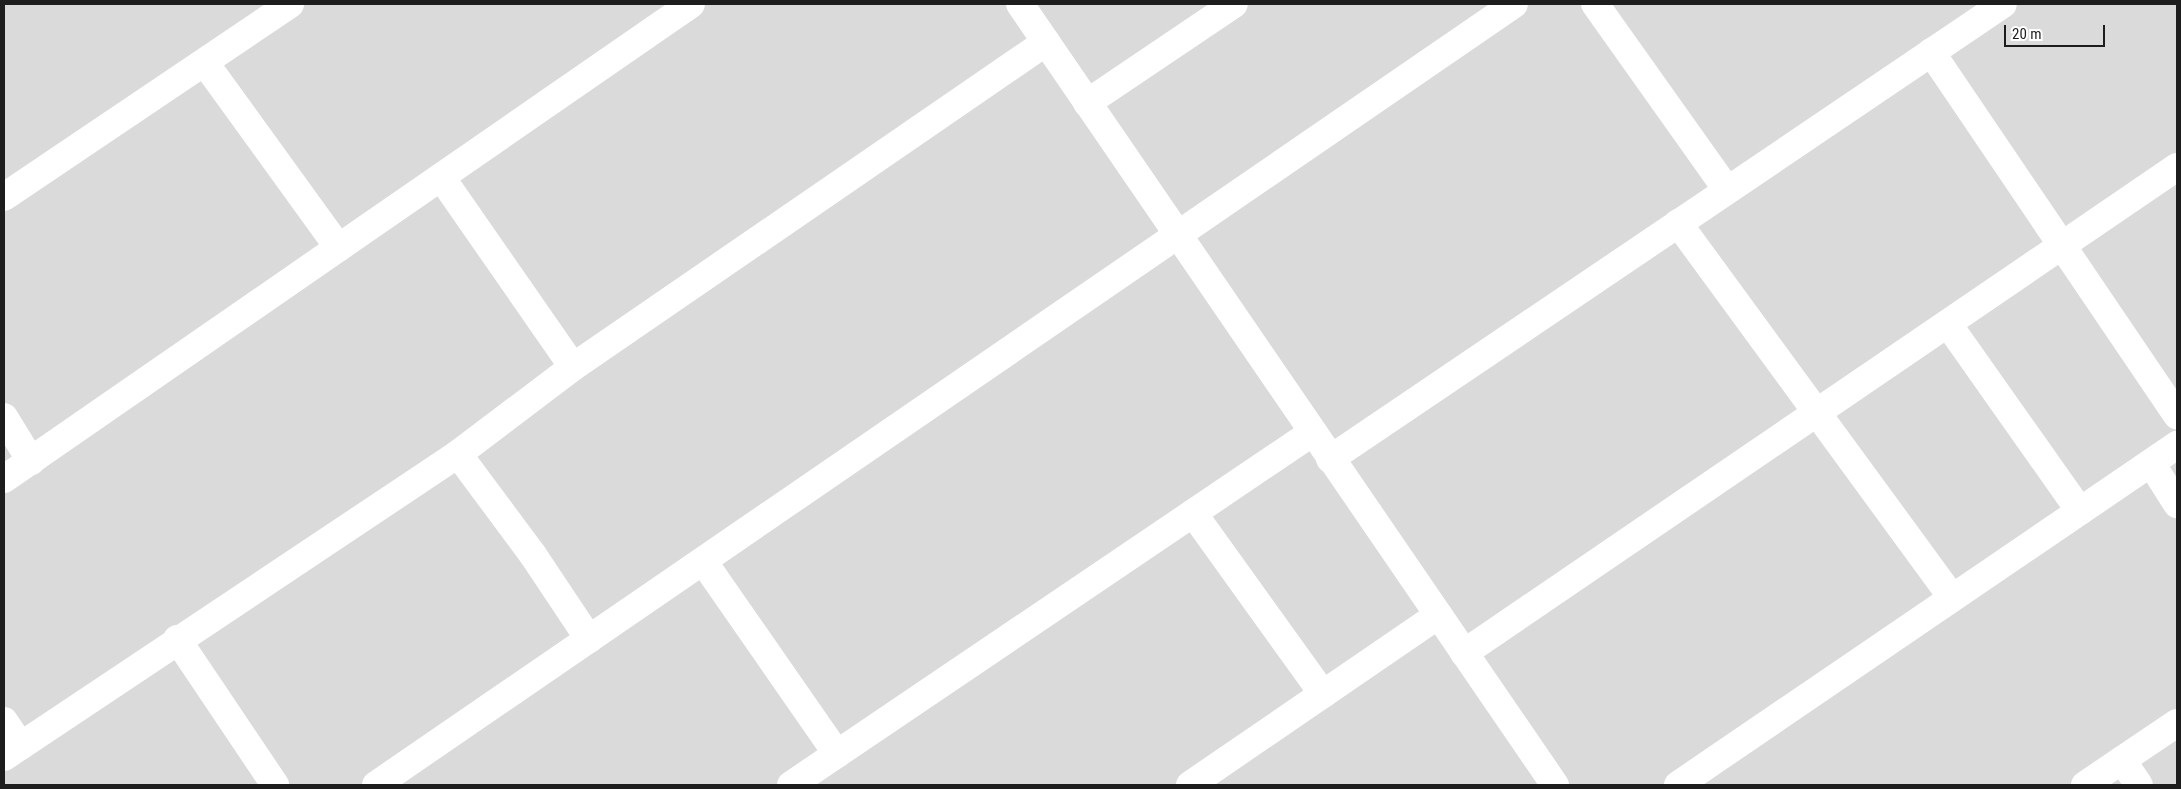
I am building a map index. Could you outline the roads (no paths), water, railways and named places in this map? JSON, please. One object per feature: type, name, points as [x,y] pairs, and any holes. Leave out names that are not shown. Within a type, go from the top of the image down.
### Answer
[{"type":"street","points":[[4,197],[290,4]]},
{"type":"street","points":[[4,479],[691,4]]},
{"type":"street","points":[[1020,4],[1555,785]]},
{"type":"street","points":[[1087,103],[1234,4]]},
{"type":"street","points":[[376,785],[1514,4]]},
{"type":"street","points":[[1595,4],[1727,190]]},
{"type":"street","points":[[1330,459],[2002,4]]},
{"type":"street","points":[[4,721],[12,751],[177,639],[458,454],[573,367],[1046,42]]},
{"type":"street","points":[[1931,52],[2177,416]]},
{"type":"street","points":[[205,63],[339,248]]},
{"type":"street","points":[[1464,653],[2177,167]]},
{"type":"street","points":[[441,177],[573,367]]},
{"type":"street","points":[[1678,223],[1952,598]]},
{"type":"street","points":[[1948,324],[2080,511]]},
{"type":"street","points":[[4,417],[31,461]]},
{"type":"street","points":[[791,785],[1313,432]]},
{"type":"street","points":[[1678,785],[2177,445]]},
{"type":"street","points":[[458,454],[533,554],[589,639]]},
{"type":"street","points":[[2151,463],[2177,504]]},
{"type":"street","points":[[1193,513],[1323,694]]},
{"type":"street","points":[[703,561],[837,754]]},
{"type":"street","points":[[1190,785],[1438,615]]},
{"type":"street","points":[[177,639],[275,785]]},
{"type":"street","points":[[2085,785],[2177,723]]},
{"type":"street","points":[[2122,760],[2139,785]]}]
